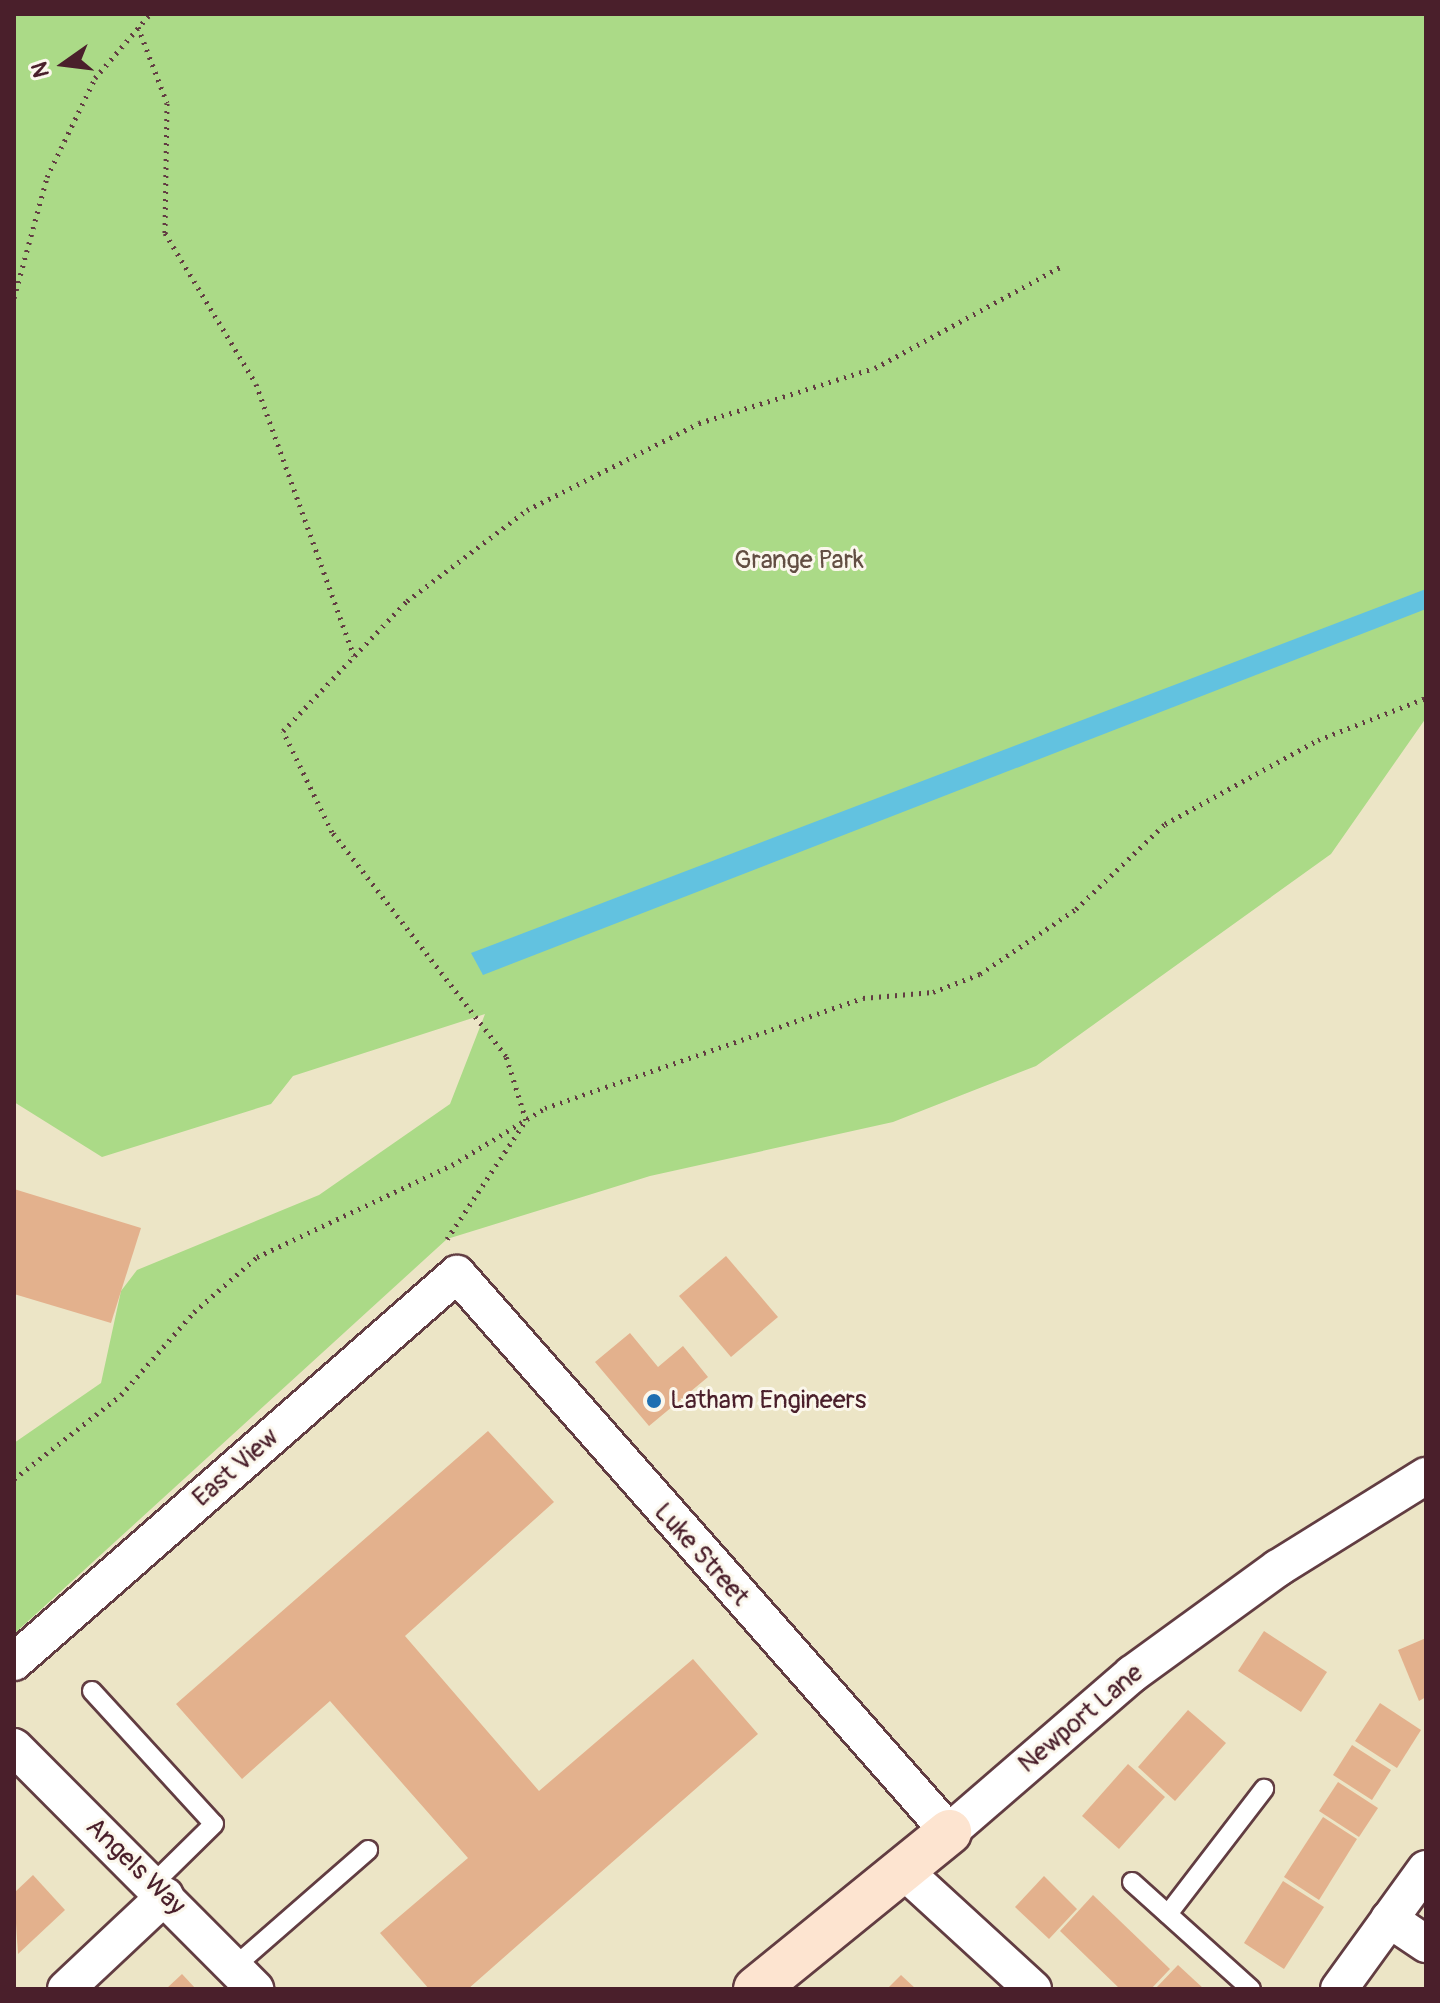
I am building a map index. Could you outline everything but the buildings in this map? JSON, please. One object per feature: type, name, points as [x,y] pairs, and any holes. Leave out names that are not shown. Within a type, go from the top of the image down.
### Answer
[{"type":"street","name":"East View","points":[[14,1662],[457,1274]]},
{"type":"street","name":"Luke Street","points":[[457,1274],[949,1832]]},
{"type":"street","name":"Newport Lane","points":[[756,1989],[904,1871],[1132,1674],[1278,1568],[1426,1476]]},
{"type":"street","name":"Angels Way","points":[[14,1747],[245,1978]]},
{"type":"street","points":[[1339,1989],[1426,1869]]},
{"type":"street","points":[[904,1871],[1033,1989]]},
{"type":"street","points":[[66,1989],[159,1890]]},
{"type":"street","points":[[1389,1919],[1426,1944]]},
{"type":"lane","points":[[92,1691],[214,1824],[159,1890]]},
{"type":"lane","points":[[1168,1914],[1264,1789]]},
{"type":"lane","points":[[245,1978],[368,1850]]},
{"type":"lane","points":[[1132,1882],[1251,1989]]},
{"type":"path","points":[[14,298],[47,177],[95,78],[150,14]]},
{"type":"path","points":[[138,27],[167,103],[165,233],[256,384],[354,656]]},
{"type":"path","points":[[526,1120],[506,1056],[332,832],[283,731],[407,601],[527,510],[699,423],[875,368],[1062,266]]},
{"type":"path","points":[[14,1479],[121,1395],[194,1312],[257,1257],[452,1165],[545,1108],[863,998],[933,992],[980,974],[1076,909],[1165,824],[1318,740],[1426,698]]},
{"type":"path","points":[[447,1239],[526,1120]]},
{"type":"green space","name":"Grange Park","points":[[14,14],[1426,14],[1426,718],[1331,854],[1036,1066],[893,1122],[650,1176],[447,1239],[14,1634],[14,1443],[101,1383],[121,1291],[137,1270],[319,1195],[450,1104],[485,1014],[293,1076],[271,1104],[102,1157],[14,1102]]},
{"type":"water","points":[[1426,589],[1426,609],[483,975],[471,953]]},
{"type":"place","name":"Latham Engineers","points":[[654,1401]]}]
